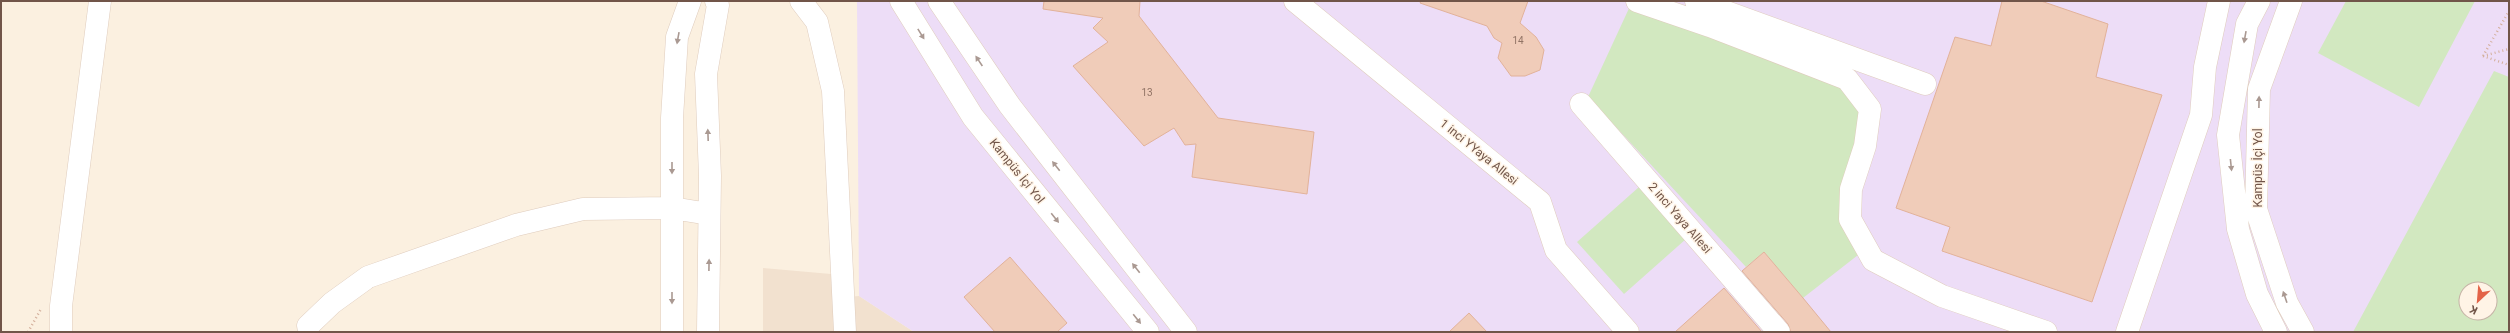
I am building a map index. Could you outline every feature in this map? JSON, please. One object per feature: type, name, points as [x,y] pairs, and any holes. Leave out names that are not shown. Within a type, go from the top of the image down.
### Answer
[{"type":"street","points":[[61,332],[61,306],[100,1]]},
{"type":"street","points":[[672,332],[672,118],[677,37],[690,1]]},
{"type":"street","points":[[708,332],[709,214],[706,74],[718,5],[716,1]]},
{"type":"street","points":[[801,1],[817,22],[833,91],[845,332]]},
{"type":"street","name":"Kampüs İçi Yol","points":[[901,1],[973,117],[1148,332]]},
{"type":"street","points":[[939,1],[1010,106],[1186,332]]},
{"type":"street","name":"1 inci YYaya Allesi","points":[[1296,1],[1540,202],[1556,250],[1628,332]]},
{"type":"street","points":[[1637,1],[1710,26],[1847,79],[1870,109],[1865,146],[1851,189],[1850,219],[1873,260],[1942,296],[2007,325],[2046,332]]},
{"type":"street","points":[[2127,332],[2201,115],[2205,67],[2219,1]]},
{"type":"street","name":"Kampüs İçi Yol","points":[[2259,1],[2247,24],[2228,135],[2238,229],[2257,294],[2276,332]]},
{"type":"street","name":"Kampüs İçi Yol","points":[[2290,1],[2260,89],[2256,209],[2287,303],[2303,332]]},
{"type":"street","points":[[1695,2],[1925,84]]},
{"type":"street","name":"2 inci Yaya Allesi","points":[[1581,104],[1779,332]]},
{"type":"street","points":[[308,326],[332,303],[368,277],[516,225],[582,209],[672,208],[709,214]]},
{"type":"path","points":[[2483,56],[2509,11]]},
{"type":"path","points":[[2483,56],[2509,49]]},
{"type":"path","points":[[2483,56],[2509,65]]},
{"type":"shaded area","points":[[857,1],[2509,1],[2509,332],[914,332],[859,296]]},
{"type":"shaded area","points":[[763,268],[831,274],[833,298],[859,296],[914,332],[763,332]]},
{"type":"green space","points":[[2346,1],[2475,1],[2419,107],[2318,53]]},
{"type":"green space","points":[[1631,4],[1841,81],[1858,105],[1862,124],[1858,255],[1803,298],[1764,252],[1746,267],[1588,97]]},
{"type":"green space","points":[[2494,71],[2509,77],[2509,332],[2353,332]]},
{"type":"green space","points":[[1639,187],[1686,239],[1624,294],[1577,242]]},
{"type":"building","points":[[1044,1],[1140,1],[1139,16],[1218,118],[1314,132],[1307,194],[1192,177],[1196,144],[1185,145],[1174,128],[1144,146],[1073,66],[1108,42],[1093,28],[1103,18],[1043,9]]},
{"type":"building","points":[[1421,1],[1528,1],[1520,23],[1536,37],[1544,50],[1540,70],[1525,76],[1511,76],[1498,58],[1502,43],[1494,38],[1487,26],[1420,3]]},
{"type":"building","points":[[2002,1],[2041,1],[2108,24],[2096,77],[2162,95],[2092,302],[1942,251],[1950,227],[1896,208],[1955,37],[1991,46]]},
{"type":"building","points":[[1764,252],[1831,332],[1791,332],[1788,324],[1742,271]]},
{"type":"building","points":[[1010,257],[1067,323],[1057,332],[995,332],[964,297]]},
{"type":"building","points":[[1724,288],[1762,332],[1675,332]]},
{"type":"building","points":[[1469,313],[1487,332],[1449,332]]}]
